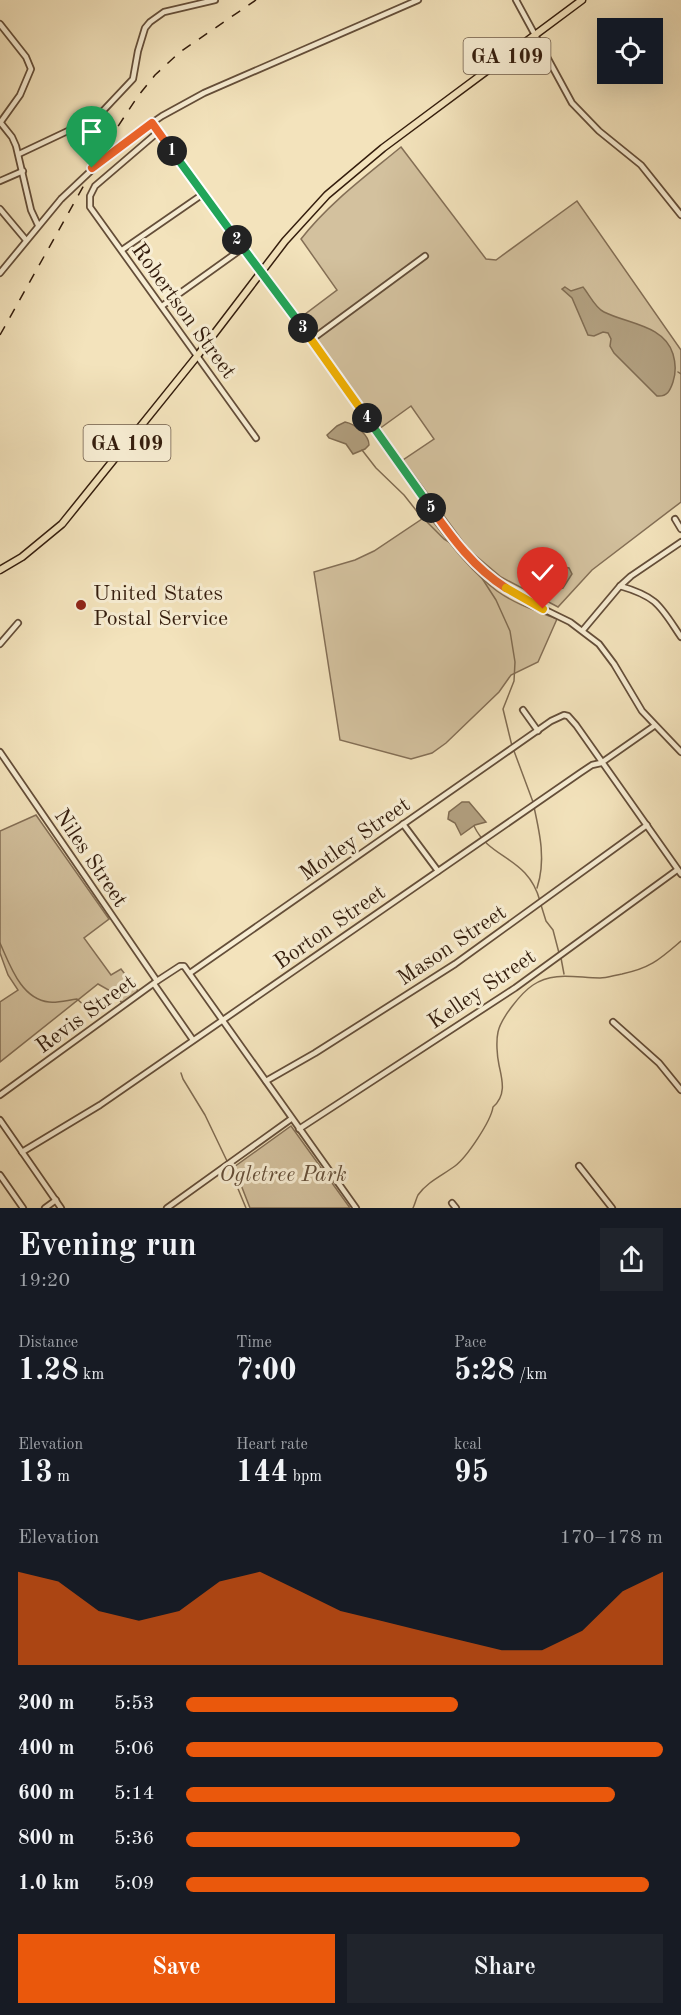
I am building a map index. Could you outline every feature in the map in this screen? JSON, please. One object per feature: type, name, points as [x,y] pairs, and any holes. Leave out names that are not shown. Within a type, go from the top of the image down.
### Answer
[{"type":"highway","name":"GA 109","points":[[0,570],[22,557],[62,524],[198,355],[297,226],[339,184],[383,148],[582,0]]},
{"type":"street","points":[[19,154],[100,114],[133,79],[138,51],[145,28],[150,22],[164,12],[215,0]]},
{"type":"street","points":[[0,273],[61,199],[114,150],[152,123],[204,93],[418,0]]},
{"type":"street","points":[[516,0],[572,103],[599,131],[654,178],[681,215]]},
{"type":"street","points":[[0,24],[26,57],[31,69],[20,95],[0,122],[12,137],[19,154],[31,210],[38,225]]},
{"type":"street","points":[[152,123],[466,555],[496,582],[583,630],[600,644],[642,711],[681,752]]},
{"type":"street","name":"Robertson Street","points":[[158,132],[95,186],[89,202],[91,210],[256,438]]},
{"type":"street","points":[[0,180],[22,171]]},
{"type":"street","points":[[122,250],[203,194]]},
{"type":"street","points":[[0,209],[26,240]]},
{"type":"street","points":[[162,306],[243,248]]},
{"type":"street","points":[[311,340],[425,256]]},
{"type":"street","points":[[675,519],[681,529]]},
{"type":"street","points":[[583,630],[631,576],[681,542]]},
{"type":"street","points":[[620,586],[640,592],[654,600],[681,637]]},
{"type":"street","points":[[0,644],[18,623]]},
{"type":"street","points":[[523,710],[538,731]]},
{"type":"street","name":"Motley Street","points":[[190,973],[559,717],[568,716],[601,763]]},
{"type":"street","name":"Borton Street","points":[[22,1152],[100,1105],[580,773],[592,765],[601,763],[654,726]]},
{"type":"street","name":"Niles Street","points":[[0,752],[193,1040]]},
{"type":"street","points":[[601,763],[679,872]]},
{"type":"street","points":[[403,824],[438,871]]},
{"type":"street","name":"Mason Street","points":[[266,1081],[315,1053],[455,963],[647,825]]},
{"type":"street","name":"Kelley Street","points":[[300,1129],[515,988],[679,872]]},
{"type":"street","name":"Revis Street","points":[[0,1095],[180,966],[184,966],[190,973]]},
{"type":"street","points":[[190,973],[356,1208]]},
{"type":"street","points":[[613,1022],[659,1063],[681,1090]]},
{"type":"street","points":[[166,1208],[291,1119]]},
{"type":"street","points":[[0,1120],[61,1208]]},
{"type":"street","points":[[579,1166],[612,1208]]},
{"type":"street","points":[[0,1175],[23,1208]]},
{"type":"street","points":[[45,1208],[56,1200]]},
{"type":"street","points":[[452,1203],[456,1208]]},
{"type":"green space","points":[[401,147],[486,259],[496,260],[577,201],[681,350],[681,502],[592,570],[558,607],[501,577],[469,550],[403,460],[434,439],[411,406],[379,429],[300,318],[337,290],[301,239],[361,179]]},
{"type":"green space","points":[[428,515],[468,565],[487,583],[504,596],[557,619],[538,662],[511,675],[499,692],[446,743],[432,753],[411,759],[340,740],[314,572],[355,560],[374,551]]},
{"type":"green space","points":[[36,815],[109,919],[84,938],[111,975],[121,969],[138,991],[122,1003],[114,993],[98,984],[0,1062],[0,1002],[18,990],[8,975],[0,953],[0,831]]},
{"type":"green space","name":"Ogletree Park","points":[[291,1126],[350,1208],[250,1208],[234,1167]]},
{"type":"shaded area","points":[[565,287],[571,291],[583,287],[601,310],[654,331],[662,337],[673,354],[675,365],[674,379],[668,393],[657,396],[614,353],[610,346],[611,339],[608,333],[588,335],[572,298],[562,289]]},
{"type":"shaded area","points":[[345,422],[364,434],[369,445],[365,449],[353,454],[346,444],[329,438],[327,435]]},
{"type":"shaded area","points":[[564,567],[569,568],[572,574],[563,588],[556,590],[552,586],[555,576]]},
{"type":"shaded area","points":[[462,802],[469,802],[486,822],[475,825],[461,835],[455,823],[448,819],[449,812]]},
{"type":"waterway","points":[[362,450],[419,514],[444,539],[454,545],[478,572],[496,600],[510,631],[515,662],[514,681],[503,709],[512,746]]},
{"type":"waterway","points":[[514,751],[533,802]]},
{"type":"waterway","points":[[534,807],[542,858],[537,888]]},
{"type":"waterway","points":[[474,826],[489,846],[527,875],[540,901]]},
{"type":"waterway","points":[[541,905],[546,921],[553,930],[559,953]]},
{"type":"waterway","points":[[413,1208],[422,1190],[466,1155],[500,1097],[502,1087],[497,1053],[498,1032],[507,1013],[523,994],[533,985],[549,978],[565,976],[603,978],[640,969],[661,958],[681,941]]},
{"type":"waterway","points":[[0,943],[18,980],[31,995],[49,1002],[77,999],[96,1016]]},
{"type":"waterway","points":[[561,958],[564,974]]},
{"type":"waterway","points":[[181,1073],[205,1115],[227,1161]]},
{"type":"waterway","points":[[229,1167],[246,1208]]},
{"type":"railway","points":[[0,335],[111,137],[138,96],[155,75],[180,52],[256,0]]},
{"type":"place","name":"United States Postal Service","points":[[81,605]]},
{"type":"route","points":[[92,168],[125,141],[152,123],[466,555],[496,582],[543,609]]}]
